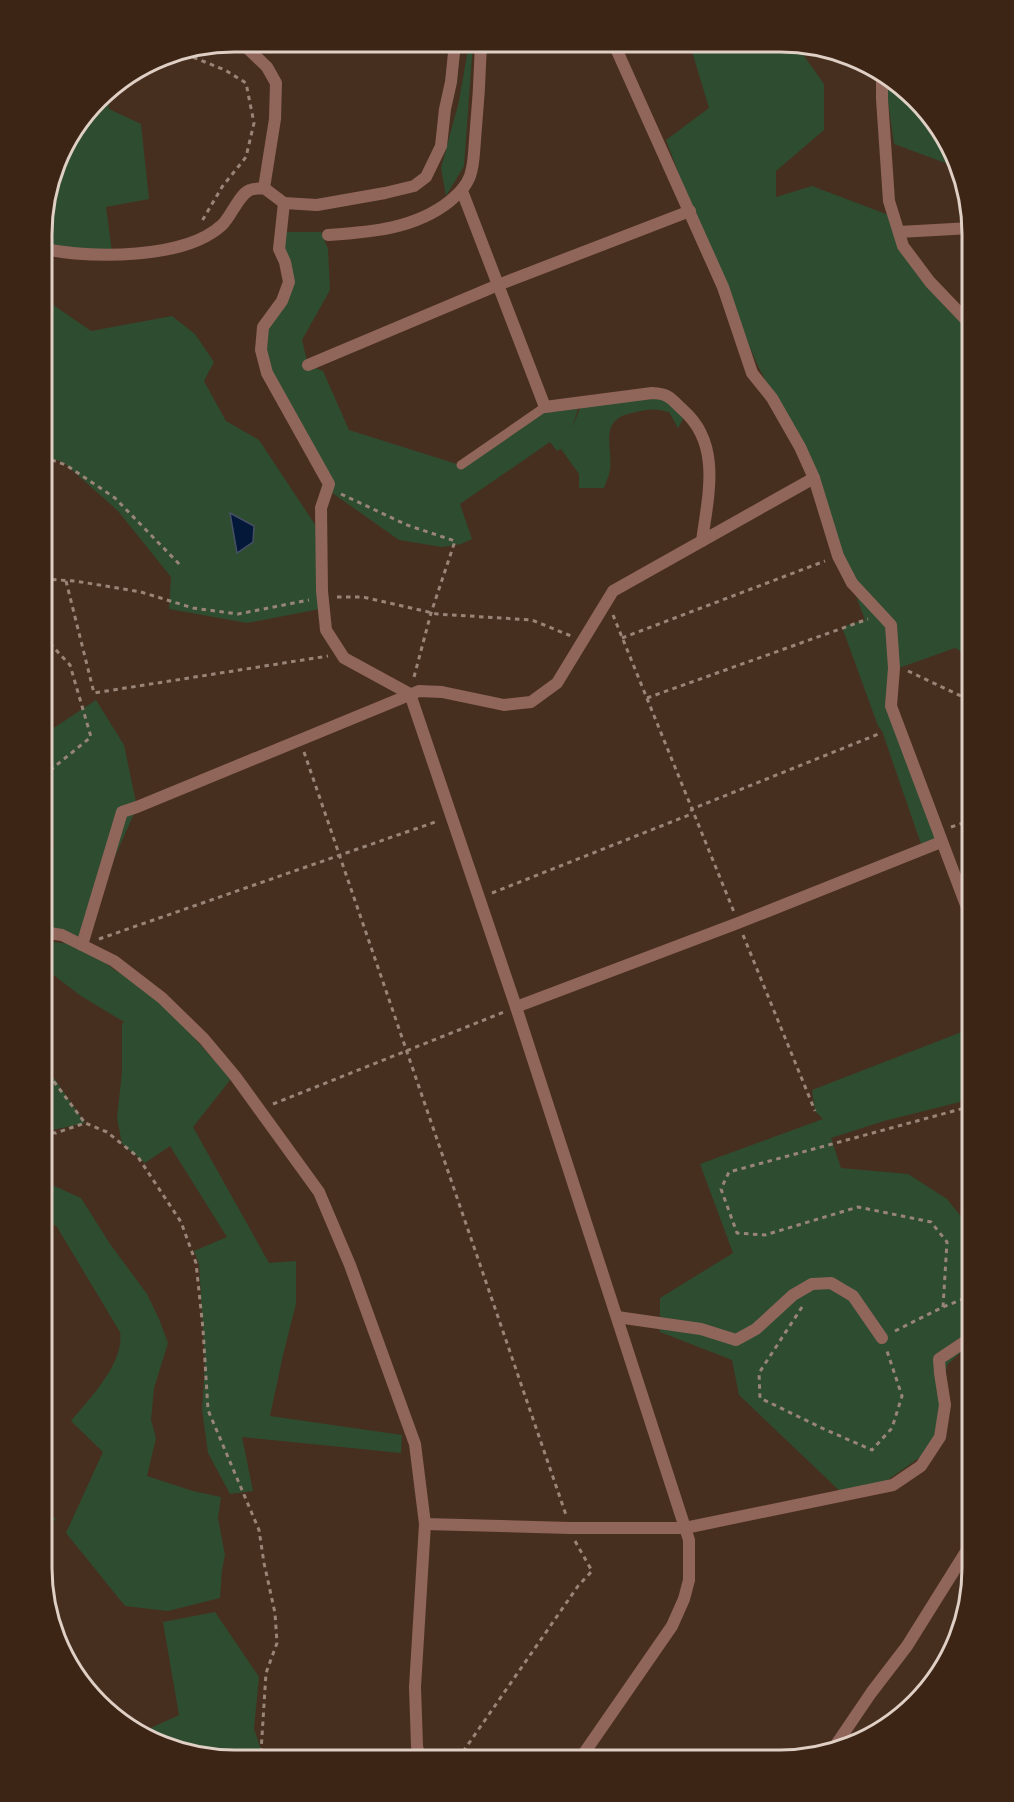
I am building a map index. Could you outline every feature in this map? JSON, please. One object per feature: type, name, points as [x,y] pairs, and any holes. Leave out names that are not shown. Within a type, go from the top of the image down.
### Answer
[{"type":"street","points":[[618,52],[723,287],[752,373],[772,398],[800,447],[814,478],[838,556],[852,583],[891,625],[894,668],[891,706],[962,894]]},
{"type":"street","points":[[253,53],[267,67],[276,83],[275,119],[264,188]]},
{"type":"street","points":[[52,251],[68,254],[117,256],[157,251],[197,242],[222,225],[245,192],[251,189],[264,188],[284,203],[317,205],[414,186],[426,177],[441,146],[453,53]]},
{"type":"street","points":[[328,235],[375,232],[416,222],[441,208],[462,191],[470,177],[473,160],[481,53]]},
{"type":"street","points":[[882,84],[889,201],[903,246],[930,282],[962,315]]},
{"type":"street","points":[[462,191],[544,407],[652,393],[666,394],[689,415],[706,444],[710,481],[702,541]]},
{"type":"street","points":[[284,203],[279,249],[285,262],[289,282],[282,301],[263,327],[261,350],[267,373],[329,484],[321,508],[322,597],[326,630],[344,658],[410,694],[516,1007],[689,1540],[689,1580],[684,1599],[672,1626],[586,1750]]},
{"type":"street","points":[[308,365],[498,285],[690,211]]},
{"type":"street","points":[[899,232],[962,229]]},
{"type":"street","points":[[82,945],[122,812],[419,691],[442,692],[504,705],[531,702],[557,683],[614,591],[814,478]]},
{"type":"street","points":[[516,1007],[738,923],[939,837]]},
{"type":"street","points":[[52,933],[62,935],[114,961],[162,998],[204,1039],[235,1076],[319,1192],[343,1246],[415,1444],[425,1524],[416,1687],[418,1750]]},
{"type":"street","points":[[617,1317],[701,1329],[736,1340],[756,1329],[802,1289],[812,1284],[831,1283],[853,1296],[882,1338]]},
{"type":"street","points":[[425,1524],[685,1528],[893,1485],[921,1466],[940,1437],[945,1405],[939,1359],[961,1344]]},
{"type":"street","points":[[840,1739],[907,1646],[961,1560]]},
{"type":"lane","points":[[460,465],[544,407]]},
{"type":"path","points":[[256,56],[267,53]]},
{"type":"path","points":[[189,243],[222,187],[246,158],[254,123],[246,83],[225,70],[194,57]]},
{"type":"path","points":[[52,460],[66,465],[115,498],[182,567]]},
{"type":"path","points":[[327,490],[407,525],[455,541],[431,613],[410,694]]},
{"type":"path","points":[[622,638],[838,556]]},
{"type":"path","points":[[52,579],[141,592],[193,608],[238,614],[322,597],[363,597],[431,613],[532,620],[582,641]]},
{"type":"path","points":[[66,580],[94,693],[341,654]]},
{"type":"path","points":[[607,600],[815,1111]]},
{"type":"path","points":[[647,698],[881,614]]},
{"type":"path","points":[[52,646],[70,665],[91,737],[52,769]]},
{"type":"path","points":[[894,668],[913,672],[926,681],[962,696]]},
{"type":"path","points":[[479,898],[689,815],[692,809],[881,733]]},
{"type":"path","points":[[300,740],[570,1528],[592,1571],[578,1586],[464,1750]]},
{"type":"path","points":[[82,945],[443,819]]},
{"type":"path","points":[[939,837],[962,825]]},
{"type":"path","points":[[259,1109],[516,1007]]},
{"type":"path","points":[[52,1079],[85,1123],[107,1132],[138,1158],[181,1222],[196,1263],[208,1410],[259,1530],[275,1612],[277,1643],[266,1673],[261,1750]]},
{"type":"path","points":[[943,1306],[947,1242],[931,1222],[858,1207],[765,1235],[737,1233],[721,1189],[729,1172],[961,1109]]},
{"type":"path","points":[[52,1133],[85,1123]]},
{"type":"path","points":[[805,1303],[759,1372],[760,1398],[872,1450],[892,1428],[902,1396],[882,1338],[943,1306],[961,1299]]},
{"type":"green space","points":[[692,52],[780,52],[803,54],[824,84],[824,130],[776,171],[776,197],[812,186],[894,217],[911,256],[962,315],[962,652],[955,648],[896,669],[891,706],[940,839],[921,844],[882,731],[878,726],[842,627],[865,620],[800,447],[758,366],[710,257],[666,140],[709,108]]},
{"type":"green space","points":[[467,53],[472,53],[464,166],[446,196],[441,168],[459,101]]},
{"type":"green space","points":[[886,87],[916,114],[931,133],[947,164],[894,144]]},
{"type":"green space","points":[[109,103],[109,109],[141,124],[149,199],[106,207],[112,252],[52,247],[54,211],[66,165],[90,124]]},
{"type":"green space","points":[[285,232],[321,232],[328,249],[330,290],[302,340],[308,365],[323,371],[349,430],[460,465],[536,410],[578,409],[572,428],[581,406],[660,393],[685,416],[678,428],[669,412],[659,410],[632,413],[621,416],[615,421],[609,435],[610,470],[604,488],[579,488],[579,474],[561,449],[557,451],[550,442],[460,504],[472,539],[461,544],[442,547],[399,540],[328,490],[274,384],[261,342],[282,301],[287,270],[279,249]]},
{"type":"green space","points":[[52,304],[91,331],[172,316],[195,334],[214,362],[204,381],[226,421],[259,440],[318,529],[320,609],[247,623],[169,609],[171,577],[118,511],[63,462],[52,459]]},
{"type":"green space","points":[[96,700],[124,745],[137,807],[77,942],[52,936],[54,841],[52,841],[52,729]]},
{"type":"green space","points":[[52,942],[82,945],[116,971],[157,993],[187,1022],[196,1040],[231,1079],[193,1127],[269,1263],[296,1261],[296,1304],[270,1416],[402,1435],[401,1453],[242,1437],[253,1491],[230,1494],[208,1453],[202,1410],[205,1362],[199,1264],[194,1251],[227,1237],[170,1146],[145,1163],[122,1144],[117,1118],[122,1072],[122,1024],[124,1022],[81,996],[52,974]]},
{"type":"green space","points":[[961,1032],[961,1102],[884,1121],[831,1138],[841,1168],[908,1174],[947,1199],[961,1217],[961,1352],[947,1365],[933,1448],[875,1489],[844,1495],[739,1395],[732,1360],[660,1332],[660,1298],[733,1253],[700,1164],[823,1119],[815,1111],[812,1090]]},
{"type":"green space","points":[[52,1075],[85,1123],[52,1130]]},
{"type":"green space","points":[[52,1185],[81,1198],[110,1244],[147,1294],[159,1319],[168,1343],[154,1388],[151,1420],[156,1438],[147,1476],[193,1491],[221,1497],[218,1518],[225,1555],[220,1598],[168,1611],[125,1606],[66,1533],[103,1452],[71,1421],[96,1391],[111,1368],[120,1344],[120,1332],[57,1227],[52,1223]]},
{"type":"green space","points":[[215,1612],[259,1677],[254,1729],[261,1750],[199,1746],[176,1740],[150,1728],[179,1715],[163,1622]]},
{"type":"water","points":[[230,513],[254,526],[253,542],[237,553]]}]
